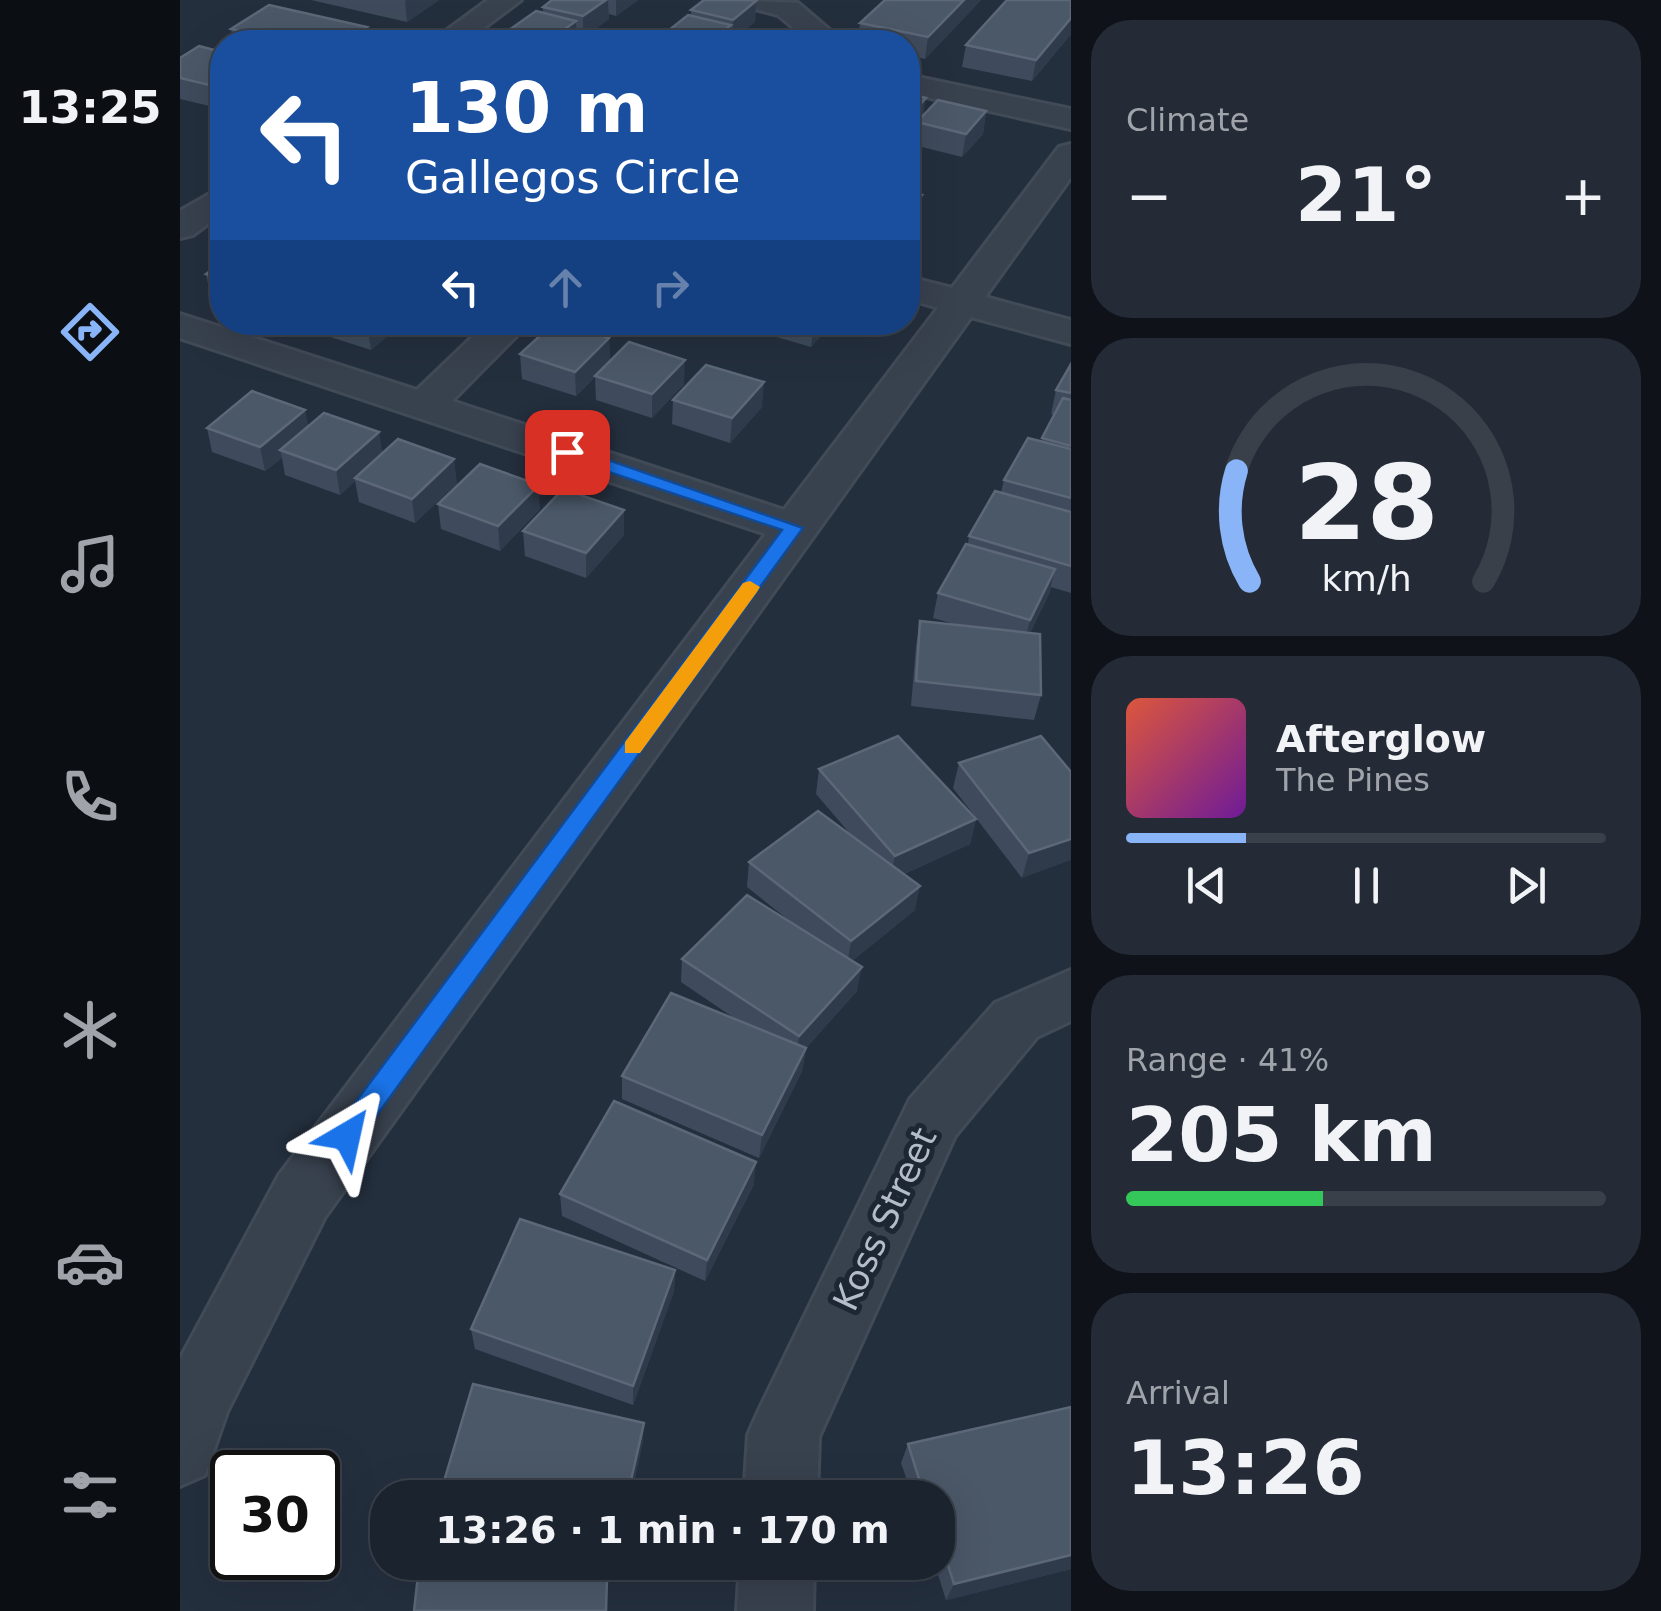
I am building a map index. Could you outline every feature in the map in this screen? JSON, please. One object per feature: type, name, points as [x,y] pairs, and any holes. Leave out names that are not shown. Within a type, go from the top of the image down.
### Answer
[{"type":"street","points":[[463,30],[507,0]]},
{"type":"street","points":[[754,0],[802,17],[815,30]]},
{"type":"street","points":[[920,87],[1071,119]]},
{"type":"street","points":[[180,1450],[195,1402],[302,1196],[1071,154]]},
{"type":"street","points":[[180,227],[210,206]]},
{"type":"street","points":[[920,291],[1071,332]]},
{"type":"street","points":[[180,325],[210,335]]},
{"type":"street","points":[[211,335],[794,528]]},
{"type":"street","points":[[425,405],[498,335]]},
{"type":"street","name":"Koss Street","points":[[781,1480],[784,1435],[932,1118],[1016,1020],[1071,994]]},
{"type":"street","points":[[775,1611],[776,1580]]},
{"type":"building","points":[[552,0],[606,0],[583,16],[543,7]]},
{"type":"building","points":[[704,0],[756,1],[733,20],[691,10]]},
{"type":"building","points":[[885,0],[964,0],[928,37],[920,35],[920,30],[894,30],[860,23]]},
{"type":"building","points":[[1007,0],[1071,0],[1071,18],[1036,60],[966,45]]},
{"type":"building","points":[[269,5],[367,27],[362,30],[231,29]]},
{"type":"building","points":[[536,11],[576,21],[564,30],[509,30]]},
{"type":"building","points":[[688,15],[731,25],[725,30],[669,30]]},
{"type":"building","points":[[199,46],[210,49],[210,85],[180,78],[180,58]]},
{"type":"building","points":[[938,100],[986,111],[966,134],[920,123]]},
{"type":"building","points":[[541,335],[609,338],[575,372],[520,354]]},
{"type":"building","points":[[629,342],[685,360],[652,394],[595,376]]},
{"type":"building","points":[[1071,364],[1071,393],[1056,390]]},
{"type":"building","points":[[706,365],[764,382],[732,418],[673,400]]},
{"type":"building","points":[[252,391],[305,410],[260,447],[207,428]]},
{"type":"building","points":[[1063,398],[1071,400],[1071,446],[1042,438]]},
{"type":"building","points":[[324,413],[379,432],[336,470],[280,450]]},
{"type":"building","points":[[1028,438],[1071,449],[1071,498],[1004,480]]},
{"type":"building","points":[[398,439],[454,459],[412,499],[355,478]]},
{"type":"building","points":[[480,464],[539,485],[498,526],[438,504]]},
{"type":"building","points":[[563,489],[624,510],[586,553],[523,531]]},
{"type":"building","points":[[995,491],[1071,512],[1071,566],[969,536]]},
{"type":"building","points":[[966,544],[1055,569],[1030,620],[938,593]]},
{"type":"building","points":[[920,621],[1040,634],[1041,695],[916,681]]},
{"type":"building","points":[[898,736],[976,819],[895,856],[819,769]]},
{"type":"building","points":[[1041,736],[1071,772],[1071,839],[1029,853],[959,763]]},
{"type":"building","points":[[818,811],[920,886],[851,941],[749,862]]},
{"type":"building","points":[[747,895],[862,967],[799,1036],[682,959]]},
{"type":"building","points":[[671,993],[806,1048],[762,1135],[622,1076]]},
{"type":"building","points":[[614,1101],[756,1162],[707,1260],[560,1194]]},
{"type":"building","points":[[520,1219],[675,1270],[633,1386],[471,1329]]},
{"type":"building","points":[[473,1384],[644,1423],[631,1480],[444,1480]]},
{"type":"building","points":[[1071,1407],[1071,1555],[954,1584],[955,1480],[919,1480],[908,1444]]},
{"type":"building","points":[[417,1580],[607,1580],[606,1611],[414,1611]]},
{"type":"slow traffic","points":[[633,747],[750,587]]},
{"type":"route","points":[[347,1136],[794,528],[567,452]]}]
